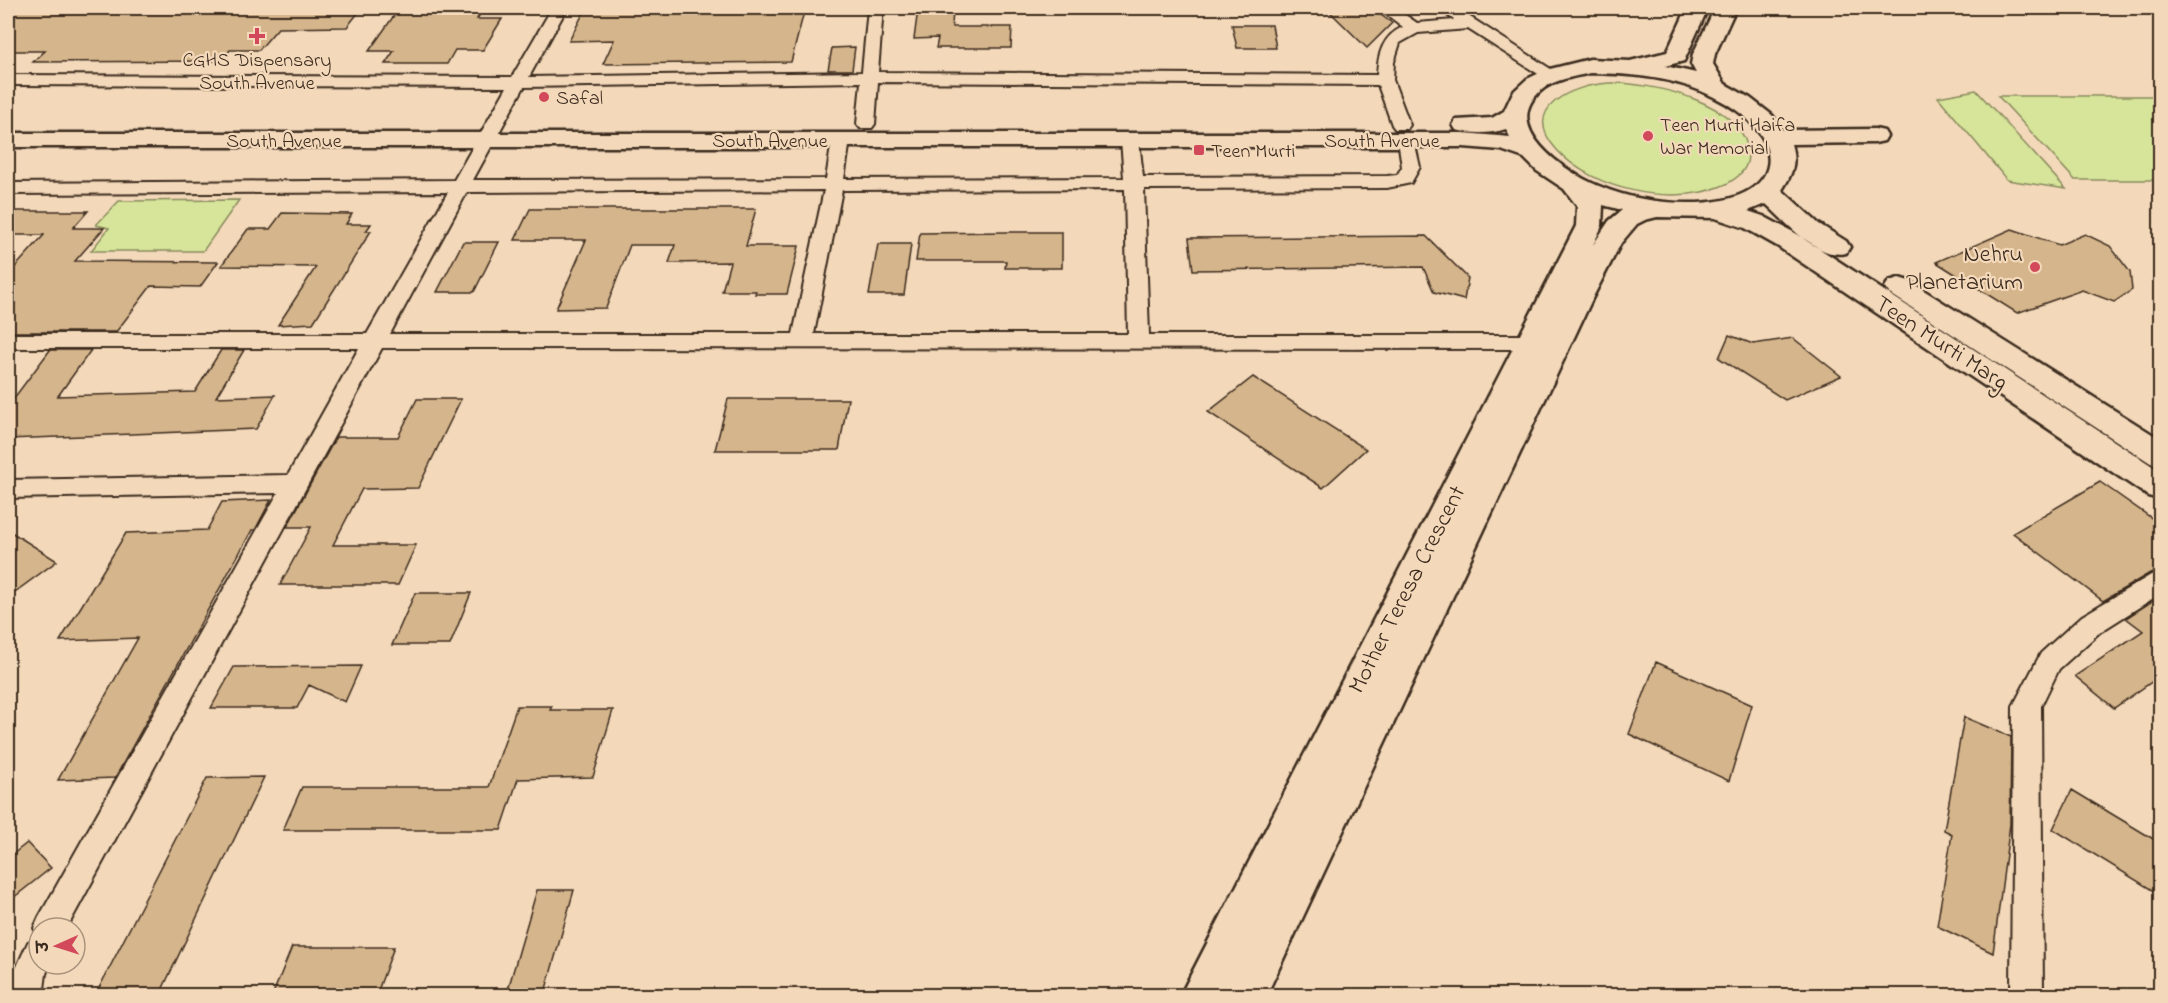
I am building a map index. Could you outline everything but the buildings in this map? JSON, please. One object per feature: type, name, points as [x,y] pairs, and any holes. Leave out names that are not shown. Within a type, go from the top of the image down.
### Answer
[{"type":"main road","points":[[1636,67],[1676,56],[1697,8]]},
{"type":"main road","points":[[1716,88],[1702,64],[1704,54],[1726,8]]},
{"type":"main road","points":[[1590,66],[1636,67],[1677,74],[1716,88],[1756,114],[1777,137],[1784,157],[1780,175],[1767,191],[1737,206],[1687,212],[1655,210],[1612,200],[1572,184],[1548,169],[1530,152],[1519,134],[1515,115],[1520,99],[1533,85],[1552,75],[1590,66]]},
{"type":"main road","name":"South Avenue","points":[[491,131],[841,140],[1130,140],[1404,132],[1496,124],[1515,115]]},
{"type":"main road","name":"South Avenue","points":[[10,138],[866,124],[1404,132],[1504,143],[1530,152]]},
{"type":"main road","points":[[1777,137],[1875,136]]},
{"type":"main road","name":"Mother Teresa Crescent","points":[[1202,996],[1589,226],[1590,205],[1572,184]]},
{"type":"main road","name":"Teen Murti Marg","points":[[1767,191],[1810,230],[2160,454]]},
{"type":"main road","name":"Mother Teresa Crescent","points":[[1243,996],[1555,345],[1601,257],[1616,232],[1629,217],[1655,210]]},
{"type":"main road","name":"Teen Murti Marg","points":[[1717,210],[1754,222],[1787,240],[2160,488]]},
{"type":"street","points":[[57,916],[294,484],[560,8]]},
{"type":"street","points":[[866,124],[876,8]]},
{"type":"street","points":[[1385,8],[1414,28]]},
{"type":"street","points":[[1446,8],[1552,75]]},
{"type":"street","points":[[8,188],[1388,182],[1404,179],[1411,167],[1404,132],[1385,80],[1387,52],[1396,36],[1414,28],[1473,24]]},
{"type":"street","points":[[8,80],[518,82],[870,77],[1385,80]]},
{"type":"street","points":[[802,342],[841,140]]},
{"type":"street","points":[[1130,140],[1134,184],[1139,343]]},
{"type":"street","points":[[8,341],[1529,342]]},
{"type":"street","points":[[8,489],[294,484]]},
{"type":"street","points":[[2027,996],[2027,706],[2050,661],[2091,624],[2160,584]]},
{"type":"street","points":[[27,996],[30,976]]},
{"type":"green space","points":[[1609,83],[1648,86],[1671,91],[1715,109],[1732,121],[1744,137],[1748,155],[1743,171],[1719,187],[1699,193],[1678,195],[1633,191],[1611,184],[1572,164],[1557,150],[1547,135],[1544,122],[1547,111],[1566,94],[1580,88]]},
{"type":"green space","points":[[1976,90],[2066,189],[2007,180],[1938,97]]},
{"type":"green space","points":[[1998,96],[2160,96],[2160,180],[2075,180]]},
{"type":"green space","points":[[239,200],[203,251],[91,251],[109,228],[96,225],[119,201]]},
{"type":"place","name":"CGHS Dispensary South Avenue","points":[[257,36]]},
{"type":"place","name":"Safal","points":[[544,97]]},
{"type":"place","name":"Teen Murti Haifa War Memorial","points":[[1648,136]]},
{"type":"place","name":"Teen Murti","points":[[1199,150]]},
{"type":"place","name":"Nehru Planetarium","points":[[2035,267]]}]
